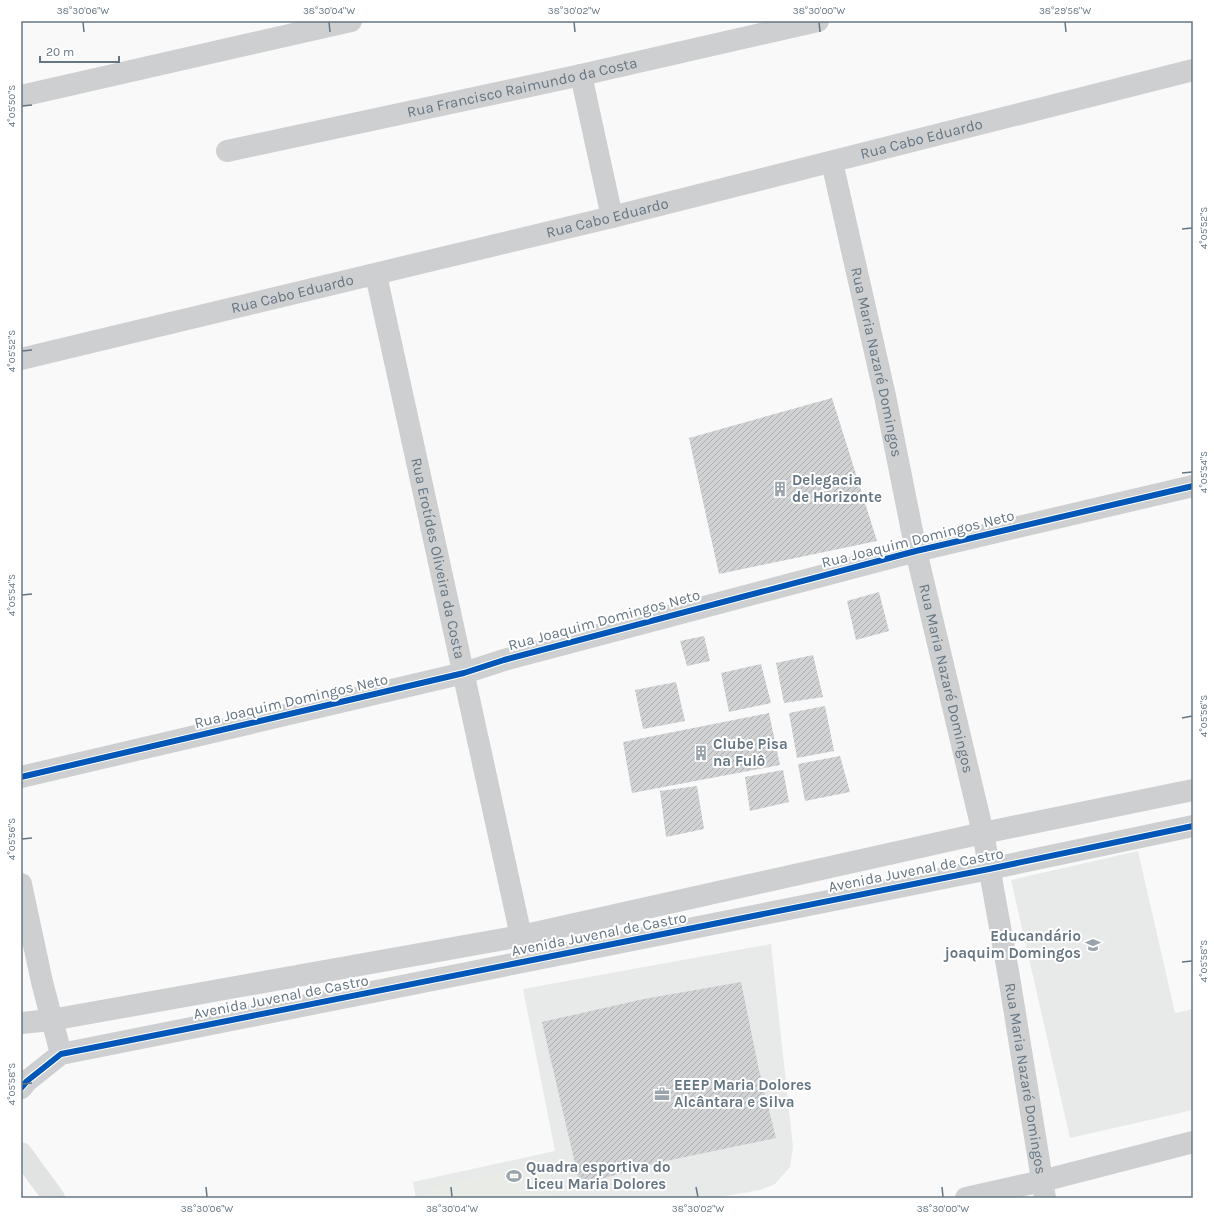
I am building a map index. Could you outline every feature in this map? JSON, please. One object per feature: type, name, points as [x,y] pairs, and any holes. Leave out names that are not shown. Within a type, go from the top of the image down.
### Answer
[{"type":"highway","points":[[21,1153],[54,1198]]},
{"type":"street","name":"Rua Francisco Raimundo da Costa","points":[[227,151],[581,75],[818,21]]},
{"type":"street","points":[[21,96],[341,22]]},
{"type":"street","name":"Rua Cabo Eduardo","points":[[21,359],[376,275],[612,217],[1193,70]]},
{"type":"street","points":[[581,75],[612,217]]},
{"type":"street","name":"Rua Maria Nazaré Domingos","points":[[832,162],[885,396],[916,551],[983,833],[1044,1189]]},
{"type":"street","name":"Rua Erotídes Oliveira da Costa","points":[[376,275],[521,936]]},
{"type":"street","name":"Rua Joaquim Domingos Neto","points":[[21,777],[464,673],[504,660],[916,551],[1193,486]]},
{"type":"street","name":"Avenida Juvenal de Castro","points":[[21,1023],[51,1020],[521,936],[983,833],[1193,790]]},
{"type":"street","name":"Avenida Juvenal de Castro","points":[[21,1088],[27,1081],[61,1054],[989,869],[1193,826]]},
{"type":"street","points":[[21,884],[42,982],[61,1054]]},
{"type":"street","points":[[21,967],[42,982]]},
{"type":"street","points":[[966,1198],[1044,1189],[1193,1142]]},
{"type":"shaded area","name":"Educandário joaquim Domingos","points":[[1138,851],[1175,1013],[1193,1009],[1193,1110],[1070,1138],[1011,880]]},
{"type":"shaded area","points":[[771,944],[793,1147],[790,1167],[775,1184],[760,1190],[715,1198],[416,1198],[413,1182],[555,1151],[523,989]]},
{"type":"shaded area","name":"Quadra esportiva do Liceu Maria Dolores","points":[[541,1164],[550,1198],[429,1198],[427,1188]]},
{"type":"building","name":"Delegacia de Horizonte","points":[[832,398],[877,541],[719,574],[689,438]]},
{"type":"building","points":[[879,592],[889,631],[856,640],[847,601]]},
{"type":"building","points":[[704,636],[710,661],[687,666],[680,641]]},
{"type":"building","points":[[813,655],[823,697],[784,703],[776,663]]},
{"type":"building","points":[[761,664],[771,703],[729,712],[721,673]]},
{"type":"building","points":[[676,682],[685,721],[643,729],[635,690]]},
{"type":"building","points":[[825,706],[834,751],[797,758],[789,713]]},
{"type":"building","name":"Clube Pisa na Fulô","points":[[769,713],[780,765],[632,793],[623,742]]},
{"type":"building","points":[[840,756],[850,792],[805,801],[798,764]]},
{"type":"building","points":[[783,770],[789,802],[750,811],[745,777]]},
{"type":"building","points":[[697,786],[704,829],[666,837],[660,791]]},
{"type":"building","name":"EEEP Maria Dolores Alcântara e Silva","points":[[741,982],[759,1070],[776,1138],[661,1162],[580,1185],[542,1022],[644,999]]},
{"type":"cycle path","points":[[21,777],[464,673],[504,660],[916,551],[1193,486]]},
{"type":"cycle path","points":[[21,1088],[27,1081],[61,1054],[989,869],[1193,826]]},
{"type":"place","name":"Delegacia de Horizonte","points":[[780,489]]},
{"type":"place","name":"Clube Pisa na Fulô","points":[[701,753]]},
{"type":"place","name":"Educandário joaquim Domingos","points":[[1093,945]]},
{"type":"place","name":"EEEP Maria Dolores Alcântara e Silva","points":[[662,1094]]},
{"type":"place","name":"Quadra esportiva do Liceu Maria Dolores","points":[[514,1176]]}]
